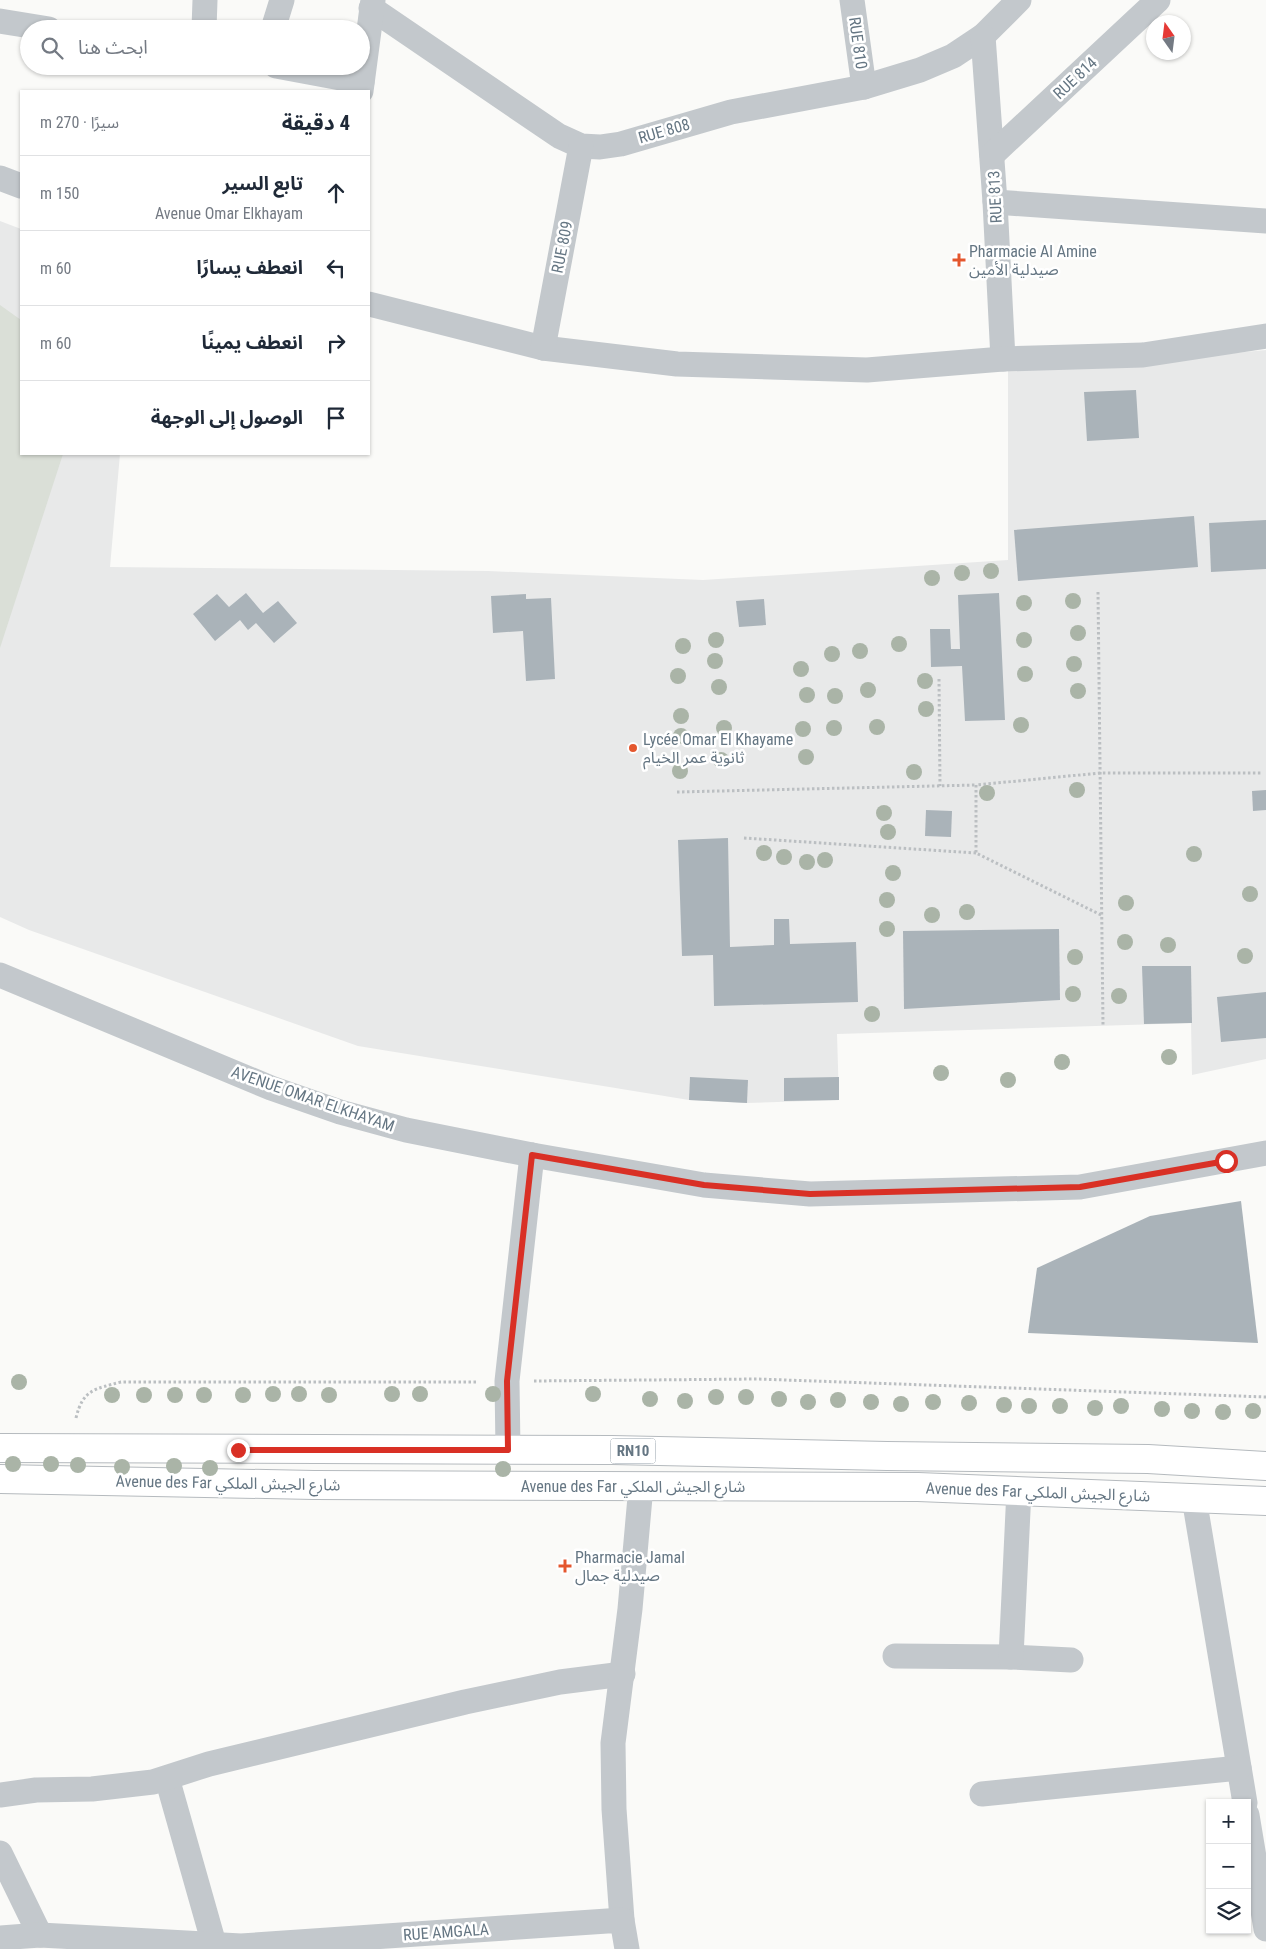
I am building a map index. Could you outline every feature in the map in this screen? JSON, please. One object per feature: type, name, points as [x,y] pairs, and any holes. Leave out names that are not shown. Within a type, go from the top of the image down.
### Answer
[{"type":"main road","name":"Avenue des Far شارع الجيش الملكي","points":[[0,1448],[508,1450],[1148,1459],[1266,1466]]},
{"type":"main road","name":"Avenue des Far شارع الجيش الملكي","points":[[0,1479],[314,1485],[918,1488],[1019,1490],[1266,1501]]},
{"type":"street","points":[[204,0],[204,20]]},
{"type":"street","points":[[276,20],[282,0]]},
{"type":"street","name":"RUE 810","points":[[852,0],[864,87]]},
{"type":"street","name":"RUE 808","points":[[372,4],[560,136],[581,146],[600,147],[621,144],[731,112],[864,87],[920,70],[953,56],[983,36],[1019,0]]},
{"type":"street","name":"RUE 814","points":[[992,155],[1158,0]]},
{"type":"street","points":[[370,20],[372,4]]},
{"type":"street","points":[[0,21],[20,24]]},
{"type":"street","name":"RUE 813","points":[[983,36],[996,202],[1003,359]]},
{"type":"street","points":[[315,75],[362,86]]},
{"type":"street","name":"RUE 809","points":[[543,348],[581,146]]},
{"type":"street","points":[[0,178],[20,186]]},
{"type":"street","points":[[996,202],[1266,221]]},
{"type":"street","points":[[370,304],[543,348],[677,364],[867,370],[1003,359],[1143,355],[1266,336]]},
{"type":"street","name":"AVENUE OMAR ELKHAYAM","points":[[0,975],[271,1088],[340,1112],[406,1130],[532,1155],[704,1185],[810,1194],[1080,1187],[1266,1153]]},
{"type":"street","points":[[508,1450],[507,1381],[532,1155]]},
{"type":"street","points":[[627,1949],[622,1920],[614,1809],[612,1743],[623,1674],[641,1486]]},
{"type":"street","points":[[1011,1657],[1019,1490]]},
{"type":"street","points":[[1194,1498],[1244,1799]]},
{"type":"street","points":[[895,1656],[1011,1657],[1072,1660]]},
{"type":"street","points":[[0,1795],[36,1790],[92,1789],[153,1782],[209,1764],[318,1736],[465,1702],[560,1682],[623,1674]]},
{"type":"street","points":[[982,1794],[1239,1768]]},
{"type":"street","points":[[167,1778],[214,1944]]},
{"type":"street","points":[[1251,1840],[1266,1928]]},
{"type":"street","points":[[0,1853],[40,1936]]},
{"type":"street","name":"RUE AMGALA","points":[[0,1938],[40,1936],[214,1944],[240,1947],[622,1920]]},
{"type":"path","points":[[1098,592],[1103,1025]]},
{"type":"path","points":[[939,680],[940,786]]},
{"type":"path","points":[[678,792],[976,785],[1100,773],[1261,773]]},
{"type":"path","points":[[976,785],[976,853]]},
{"type":"path","points":[[744,838],[976,853],[1101,916]]},
{"type":"path","points":[[68,1449],[79,1406],[90,1391],[121,1382],[757,1379],[1266,1396]]},
{"type":"shaded area","name":"Lycée Omar El Khayame ثانوية عمر الخيام","points":[[0,221],[20,229],[20,455],[120,455],[110,567],[488,571],[703,580],[1008,560],[1008,365],[1140,362],[1266,350],[1266,1059],[1192,1075],[1191,1023],[837,1034],[839,1100],[747,1103],[689,1100],[358,1046],[29,930],[0,917]]},
{"type":"shaded area","points":[[0,305],[20,319],[20,455],[63,455],[0,648]]},
{"type":"building","points":[[1136,390],[1139,438],[1087,441],[1084,392]]},
{"type":"building","points":[[1194,516],[1198,567],[1018,581],[1014,530]]},
{"type":"building","points":[[1266,520],[1266,569],[1211,572],[1209,523]]},
{"type":"building","points":[[246,593],[263,613],[278,601],[297,623],[274,643],[256,623],[248,630],[240,620],[215,641],[193,614],[217,594],[229,607]]},
{"type":"building","points":[[999,593],[1005,720],[965,721],[962,666],[931,667],[930,629],[950,629],[951,649],[960,649],[958,595]]},
{"type":"building","points":[[526,594],[526,599],[551,598],[555,679],[526,681],[523,631],[493,633],[491,596]]},
{"type":"building","points":[[764,599],[766,625],[739,627],[736,601]]},
{"type":"building","points":[[1266,790],[1266,810],[1253,811],[1252,791]]},
{"type":"building","points":[[926,810],[952,811],[951,837],[925,836]]},
{"type":"building","points":[[728,838],[730,947],[774,945],[774,919],[789,919],[790,944],[856,942],[858,1002],[714,1006],[713,955],[682,956],[678,840]]},
{"type":"building","points":[[1059,929],[1060,1000],[904,1009],[903,931]]},
{"type":"building","points":[[1142,966],[1191,966],[1192,1023],[1144,1024]]},
{"type":"building","points":[[1266,992],[1266,1038],[1221,1042],[1217,997]]},
{"type":"building","points":[[690,1077],[748,1080],[747,1103],[689,1100]]},
{"type":"building","points":[[839,1077],[839,1100],[784,1101],[784,1078]]},
{"type":"building","points":[[1241,1201],[1258,1343],[1028,1333],[1037,1268],[1150,1216]]},
{"type":"place","name":"Pharmacie Al Amine صيدلية الأمين","points":[[959,260]]},
{"type":"place","name":"Lycée Omar El Khayame ثانوية عمر الخيام","points":[[633,748]]},
{"type":"place","name":"Pharmacie Jamal صيدلية جمال","points":[[565,1566]]},
{"type":"route","points":[[238,1450],[508,1450],[507,1381],[532,1155],[704,1185],[810,1194],[1080,1187],[1226,1161]]}]
